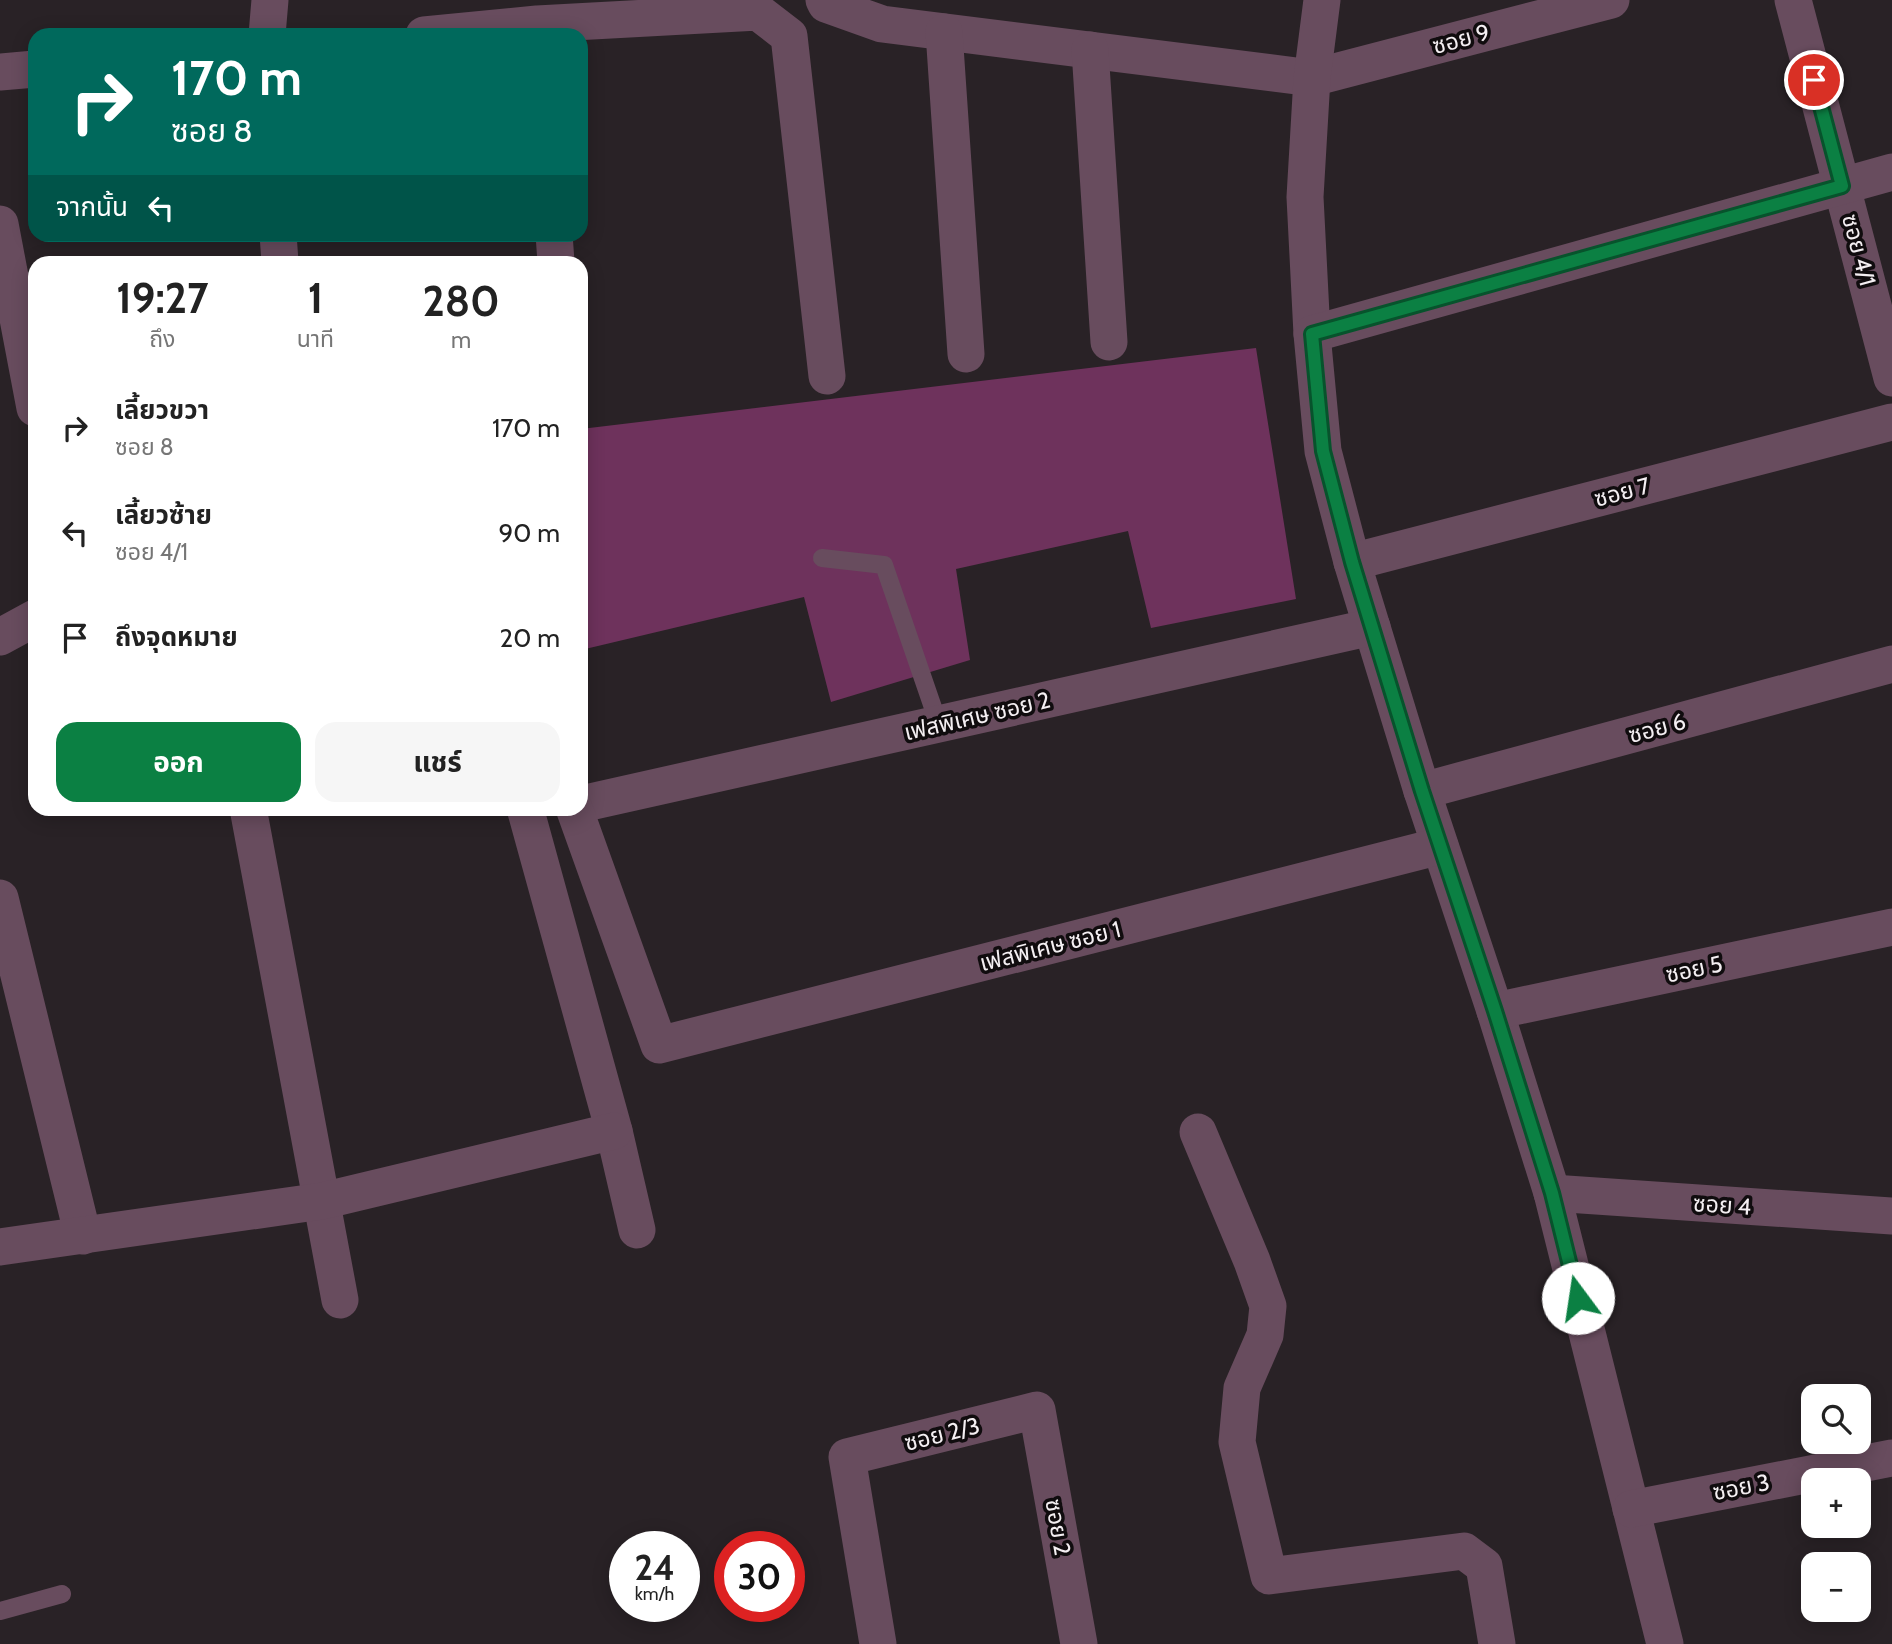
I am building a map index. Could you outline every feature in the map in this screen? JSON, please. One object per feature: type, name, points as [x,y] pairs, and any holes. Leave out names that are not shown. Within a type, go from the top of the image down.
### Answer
[{"type":"street","points":[[268,28],[270,0]]},
{"type":"street","points":[[824,0],[826,4],[882,24],[1312,78]]},
{"type":"street","name":"ซอย 9","points":[[1312,78],[1611,0]]},
{"type":"street","name":"ซอย 4/1","points":[[1793,0],[1892,378]]},
{"type":"street","points":[[1314,2],[1305,197],[1312,334],[1323,451],[1352,562],[1422,791],[1552,1193],[1665,1644]]},
{"type":"street","points":[[551,28],[758,12],[789,36],[827,376]]},
{"type":"street","points":[[944,32],[966,354]]},
{"type":"street","points":[[1090,50],[1109,342]]},
{"type":"street","points":[[0,72],[28,70]]},
{"type":"street","points":[[1312,334],[1892,172]]},
{"type":"street","points":[[0,224],[28,371]]},
{"type":"street","name":"ซอย 7","points":[[1352,562],[1892,422]]},
{"type":"street","points":[[0,637],[28,622]]},
{"type":"street","name":"เฟสพิเศษ ซอย 2","points":[[588,802],[1372,627]]},
{"type":"street","name":"ซอย 6","points":[[1422,791],[1892,664]]},
{"type":"street","points":[[250,816],[340,1300]]},
{"type":"street","points":[[526,816],[614,1131],[638,1230]]},
{"type":"street","name":"เฟสพิเศษ ซอย 1","points":[[577,816],[659,1045],[1440,846]]},
{"type":"street","points":[[0,898],[83,1236]]},
{"type":"street","name":"ซอย 5","points":[[1495,1011],[1892,927]]},
{"type":"street","points":[[0,1247],[322,1201],[614,1131]]},
{"type":"street","points":[[1198,1132],[1268,1306],[1265,1335],[1242,1388],[1237,1442],[1269,1576],[1464,1552],[1484,1566],[1497,1644]]},
{"type":"street","name":"ซอย 4","points":[[1552,1193],[1892,1216]]},
{"type":"street","name":"ซอย 2/3","points":[[878,1644],[847,1457],[1037,1410]]},
{"type":"street","name":"ซอย 2","points":[[1037,1410],[1079,1644]]},
{"type":"street","name":"ซอย 3","points":[[1631,1509],[1892,1458]]},
{"type":"lane","points":[[822,558],[884,565],[939,725]]},
{"type":"lane","points":[[0,1611],[62,1594]]},
{"type":"shaded area","points":[[1256,348],[1296,599],[1151,628],[1128,531],[956,569],[970,660],[831,702],[804,597],[588,648],[588,428]]},
{"type":"route","points":[[1578,1298],[1552,1193],[1422,791],[1352,562],[1323,451],[1312,334],[1842,186],[1814,80]]}]
